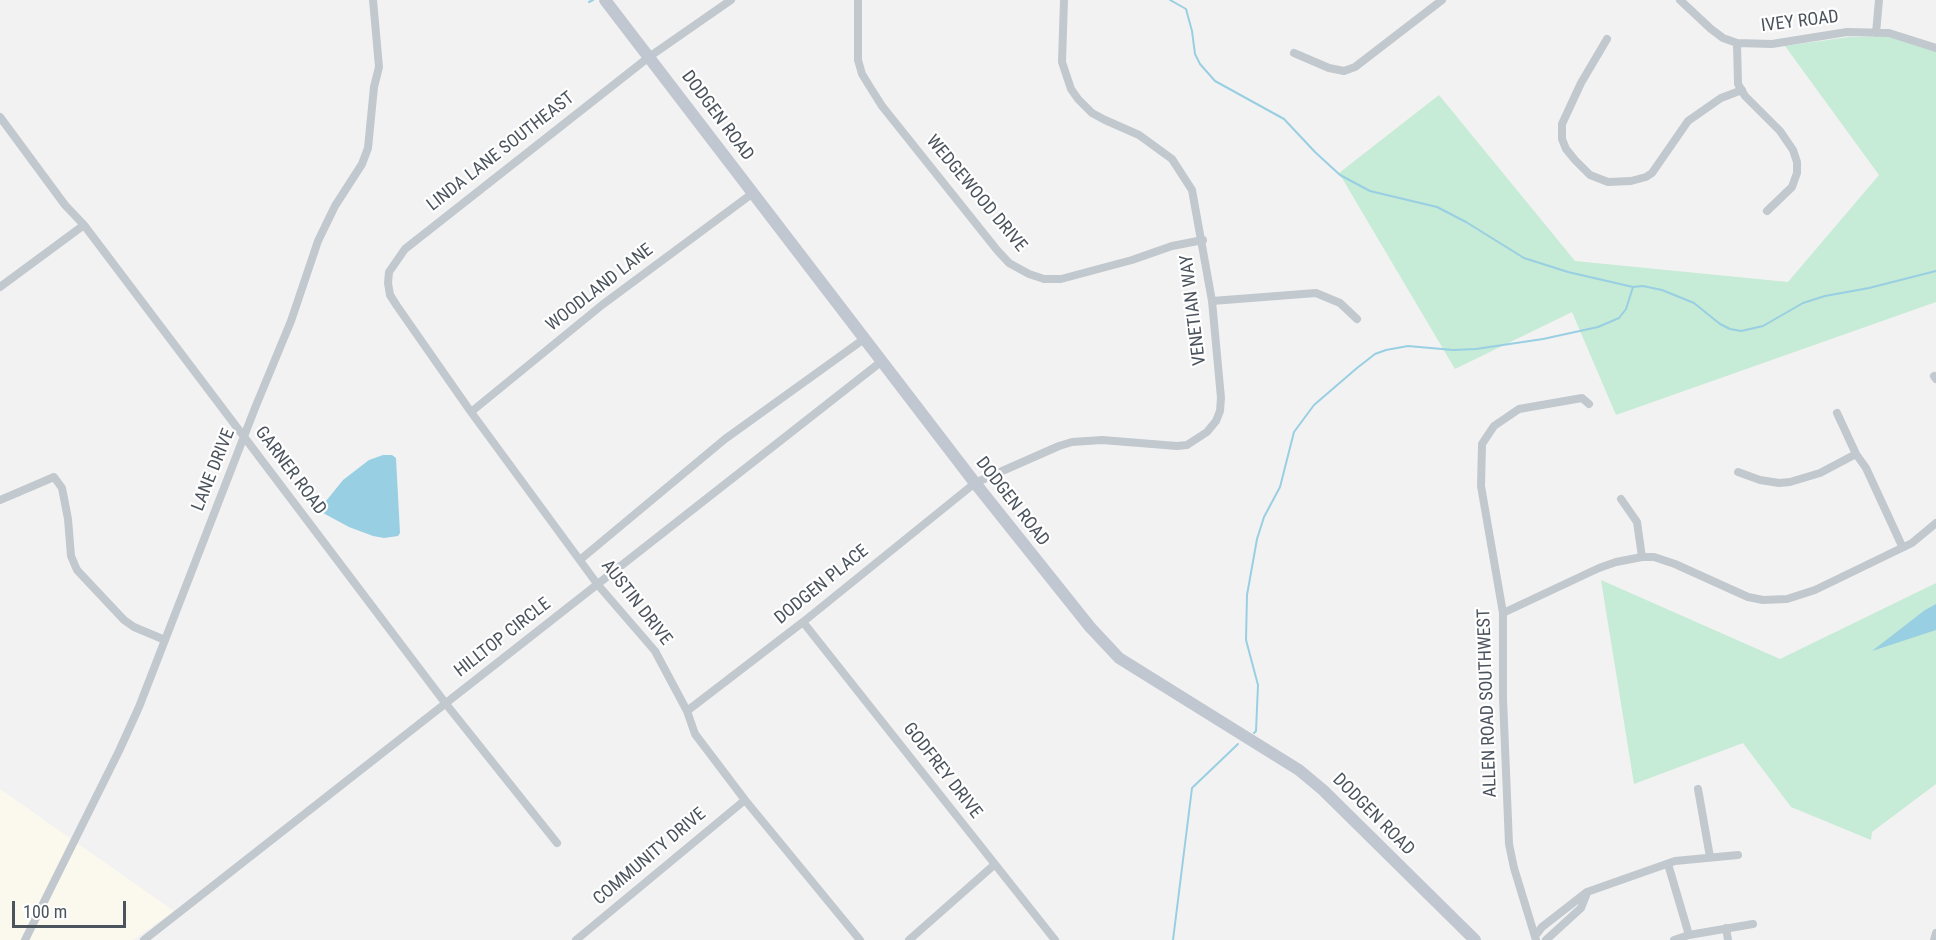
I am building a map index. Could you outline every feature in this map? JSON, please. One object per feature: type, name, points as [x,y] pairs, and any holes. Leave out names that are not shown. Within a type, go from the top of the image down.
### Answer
[{"type":"street","name":"LANE DRIVE","points":[[25,940],[139,707],[291,321],[318,241],[335,206],[362,164],[368,148],[374,87],[379,67],[373,0]]},
{"type":"street","name":"DODGEN ROAD","points":[[605,0],[1055,586],[1119,658],[1299,770],[1323,790],[1475,940]]},
{"type":"street","name":"LINDA LANE SOUTHEAST","points":[[388,284],[389,272],[405,249],[649,57],[731,0]]},
{"type":"street","name":"WEDGEWOOD DRIVE","points":[[858,0],[858,60],[862,74],[882,106],[996,250],[1009,263],[1044,279],[1061,279],[1132,260],[1172,246],[1203,240]]},
{"type":"street","name":"VENETIAN WAY","points":[[975,483],[1072,442],[1102,440],[1187,445],[1207,432],[1216,421],[1220,411],[1221,398],[1212,301],[1203,240],[1192,190],[1172,159],[1139,135],[1092,113],[1071,89],[1062,62],[1064,0]]},
{"type":"street","points":[[1294,53],[1329,68],[1344,71],[1355,67],[1442,0]]},
{"type":"street","name":"IVEY ROAD","points":[[1680,0],[1723,39],[1737,43],[1772,44],[1847,32],[1889,33],[1936,48]]},
{"type":"street","points":[[1876,33],[1879,0]]},
{"type":"street","points":[[1607,39],[1581,83],[1562,124],[1566,149],[1590,175],[1608,182],[1631,181],[1652,172],[1688,121],[1720,98],[1742,90]]},
{"type":"street","points":[[1737,43],[1738,84],[1780,131],[1793,150],[1797,162],[1797,173],[1792,188],[1767,211]]},
{"type":"street","name":"GARNER ROAD","points":[[0,117],[446,704],[557,843]]},
{"type":"street","name":"WOODLAND LANE","points":[[471,412],[602,305],[753,193]]},
{"type":"street","points":[[0,287],[84,225]]},
{"type":"street","name":"AUSTIN DRIVE","points":[[388,284],[390,295],[397,306],[471,412],[598,585],[655,651],[687,711],[695,734],[745,800],[860,940]]},
{"type":"street","points":[[1212,301],[1316,292],[1340,303],[1357,320]]},
{"type":"street","points":[[581,560],[724,439],[864,339]]},
{"type":"street","name":"HILLTOP CIRCLE","points":[[144,940],[882,361]]},
{"type":"street","name":"ALLEN ROAD SOUTHWEST","points":[[1535,938],[1509,844],[1503,699],[1503,613],[1481,486],[1482,444],[1494,426],[1519,409],[1582,398],[1589,404]]},
{"type":"street","points":[[1837,413],[1856,454],[1866,468],[1902,546]]},
{"type":"street","points":[[1738,472],[1760,480],[1790,483],[1820,473],[1856,454]]},
{"type":"street","points":[[0,500],[54,477],[62,488],[72,556],[77,570],[124,620],[134,627],[165,640]]},
{"type":"street","name":"DODGEN PLACE","points":[[687,711],[803,622],[975,483]]},
{"type":"street","points":[[1622,499],[1637,522],[1642,557]]},
{"type":"street","points":[[1503,613],[1599,568],[1642,557],[1654,557],[1675,564],[1748,597],[1788,599],[1815,590],[1912,543],[1936,523]]},
{"type":"street","name":"GODFREY DRIVE","points":[[803,622],[1055,940]]},
{"type":"street","points":[[1698,789],[1710,857]]},
{"type":"street","name":"COMMUNITY DRIVE","points":[[576,940],[745,800]]},
{"type":"street","points":[[1564,916],[1546,939],[1535,938],[1542,927],[1564,916],[1581,908],[1587,892],[1675,861],[1738,855]]},
{"type":"street","points":[[1668,864],[1689,935]]},
{"type":"street","points":[[909,940],[994,865]]},
{"type":"street","points":[[1674,940],[1689,935],[1753,924]]},
{"type":"street","points":[[1726,928],[1728,940]]},
{"type":"street","points":[[1934,940],[1936,933]]},
{"type":"shaded area","points":[[0,789],[174,911],[133,940],[0,940]]},
{"type":"green space","points":[[1904,36],[1936,51],[1936,302],[1616,415],[1572,312],[1455,369],[1339,173],[1439,95],[1575,261],[1788,282],[1879,175],[1785,46],[1849,37]]},
{"type":"green space","points":[[1601,580],[1780,659],[1936,583],[1936,784],[1872,832],[1871,840],[1791,807],[1743,743],[1634,784]]},
{"type":"water","points":[[383,455],[392,455],[396,458],[400,533],[398,536],[384,538],[373,536],[349,527],[323,513],[322,506],[343,480],[369,460]]},
{"type":"water","points":[[1936,604],[1936,630],[1872,651],[1925,610]]},
{"type":"waterway","points":[[589,2],[593,0]]},
{"type":"waterway","points":[[1170,0],[1186,9],[1195,54],[1200,64],[1215,81],[1284,119],[1340,175],[1370,191],[1437,207],[1524,258],[1568,272],[1633,287],[1643,286],[1662,290],[1694,303],[1720,324],[1741,331],[1763,326],[1803,303],[1825,296],[1869,288],[1936,271]]},
{"type":"waterway","points":[[1254,733],[1256,731],[1258,685],[1246,640],[1247,595],[1257,539],[1264,517],[1280,487],[1294,432],[1314,405],[1375,354],[1408,346],[1453,350],[1476,349],[1543,339],[1598,327],[1619,318],[1626,309],[1633,287]]},
{"type":"waterway","points":[[1173,940],[1192,788],[1238,744]]}]
